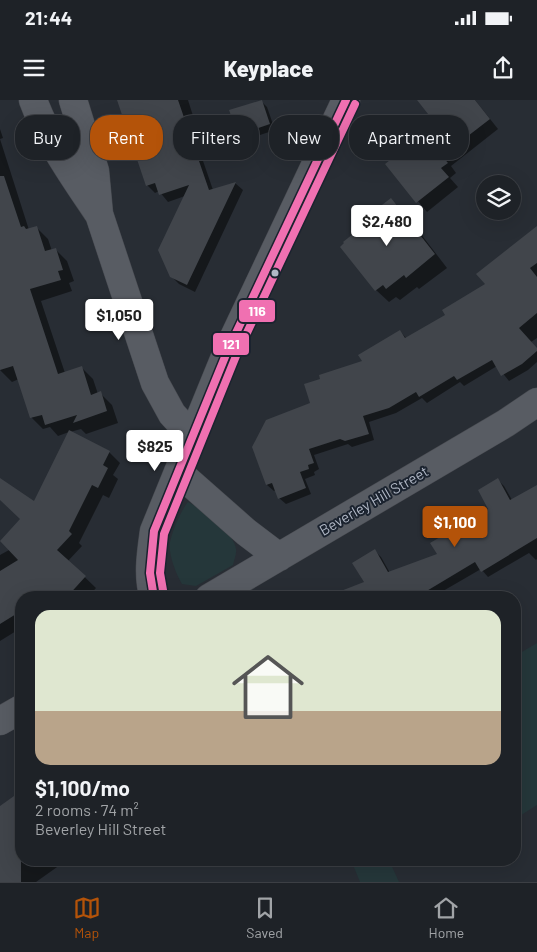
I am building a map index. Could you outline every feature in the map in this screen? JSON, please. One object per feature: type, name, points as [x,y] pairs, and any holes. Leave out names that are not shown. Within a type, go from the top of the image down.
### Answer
[{"type":"street","points":[[33,100],[40,118],[72,174],[99,214]]},
{"type":"street","points":[[74,100],[95,171],[99,214],[156,383],[172,414],[193,437]]},
{"type":"street","points":[[153,591],[150,578],[150,558],[154,532],[227,352],[346,100]]},
{"type":"street","name":"Beverley Hill Street","points":[[221,591],[506,423],[537,402]]},
{"type":"street","points":[[178,472],[246,532],[279,557]]},
{"type":"street","points":[[0,722],[15,713]]},
{"type":"shaded area","points":[[188,502],[224,529],[234,543],[236,551],[233,565],[196,586],[182,584],[170,552],[170,542],[173,533]]},
{"type":"shaded area","points":[[537,643],[537,805],[521,815],[521,652]]},
{"type":"shaded area","points":[[353,866],[392,866],[399,882],[360,882]]},
{"type":"building","points":[[117,100],[178,100],[183,115],[173,115],[173,160],[199,160],[209,190],[236,182],[187,285],[170,277],[158,250],[189,185],[159,195],[155,183],[146,186],[137,160],[163,160],[163,115],[122,115]]},
{"type":"building","points":[[262,100],[269,124],[259,128],[259,115],[231,115],[229,110]]},
{"type":"building","points":[[417,100],[475,100],[490,119],[469,135],[469,115],[429,115]]},
{"type":"building","points":[[390,160],[445,160],[448,163],[441,168],[449,177],[416,203],[385,164]]},
{"type":"building","points":[[0,176],[4,176],[21,227],[24,226],[26,229],[37,226],[45,251],[56,248],[63,270],[58,271],[61,280],[30,289],[58,374],[82,366],[91,395],[101,391],[107,411],[73,423],[77,415],[45,425],[42,415],[30,418],[13,366],[0,370]]},
{"type":"building","points":[[391,198],[435,254],[406,278],[404,275],[386,289],[383,285],[375,291],[340,247],[343,242],[368,222],[365,218]]},
{"type":"building","points":[[537,226],[537,263],[530,268],[537,277],[537,313],[519,328],[537,348],[537,351],[522,364],[501,376],[492,360],[457,380],[454,376],[419,397],[416,392],[389,408],[363,416],[369,434],[345,441],[340,439],[309,449],[314,463],[308,465],[309,469],[300,472],[306,488],[278,499],[272,483],[266,485],[252,447],[266,420],[310,403],[304,384],[320,379],[319,375],[362,361],[358,355],[400,330],[405,338],[445,315],[442,310],[485,284],[476,274]]},
{"type":"building","points":[[69,430],[110,451],[103,465],[108,468],[98,488],[92,485],[69,531],[72,534],[57,550],[86,576],[72,591],[15,591],[15,615],[0,624],[0,571],[18,560],[0,541],[20,519],[0,500],[0,478],[34,501]]},
{"type":"building","points":[[498,478],[510,500],[537,485],[537,538],[481,572],[475,562],[427,591],[341,591],[364,582],[352,563],[375,549],[388,572],[437,554],[430,543],[488,509],[478,490]]},
{"type":"building","points":[[15,795],[15,866],[21,866],[21,882],[0,882],[0,806]]},
{"type":"transit line","name":"121","points":[[153,591],[150,573],[154,531],[227,352],[346,100]]},
{"type":"transit line","name":"116","points":[[163,591],[160,573],[164,534],[236,356],[355,104]]}]
